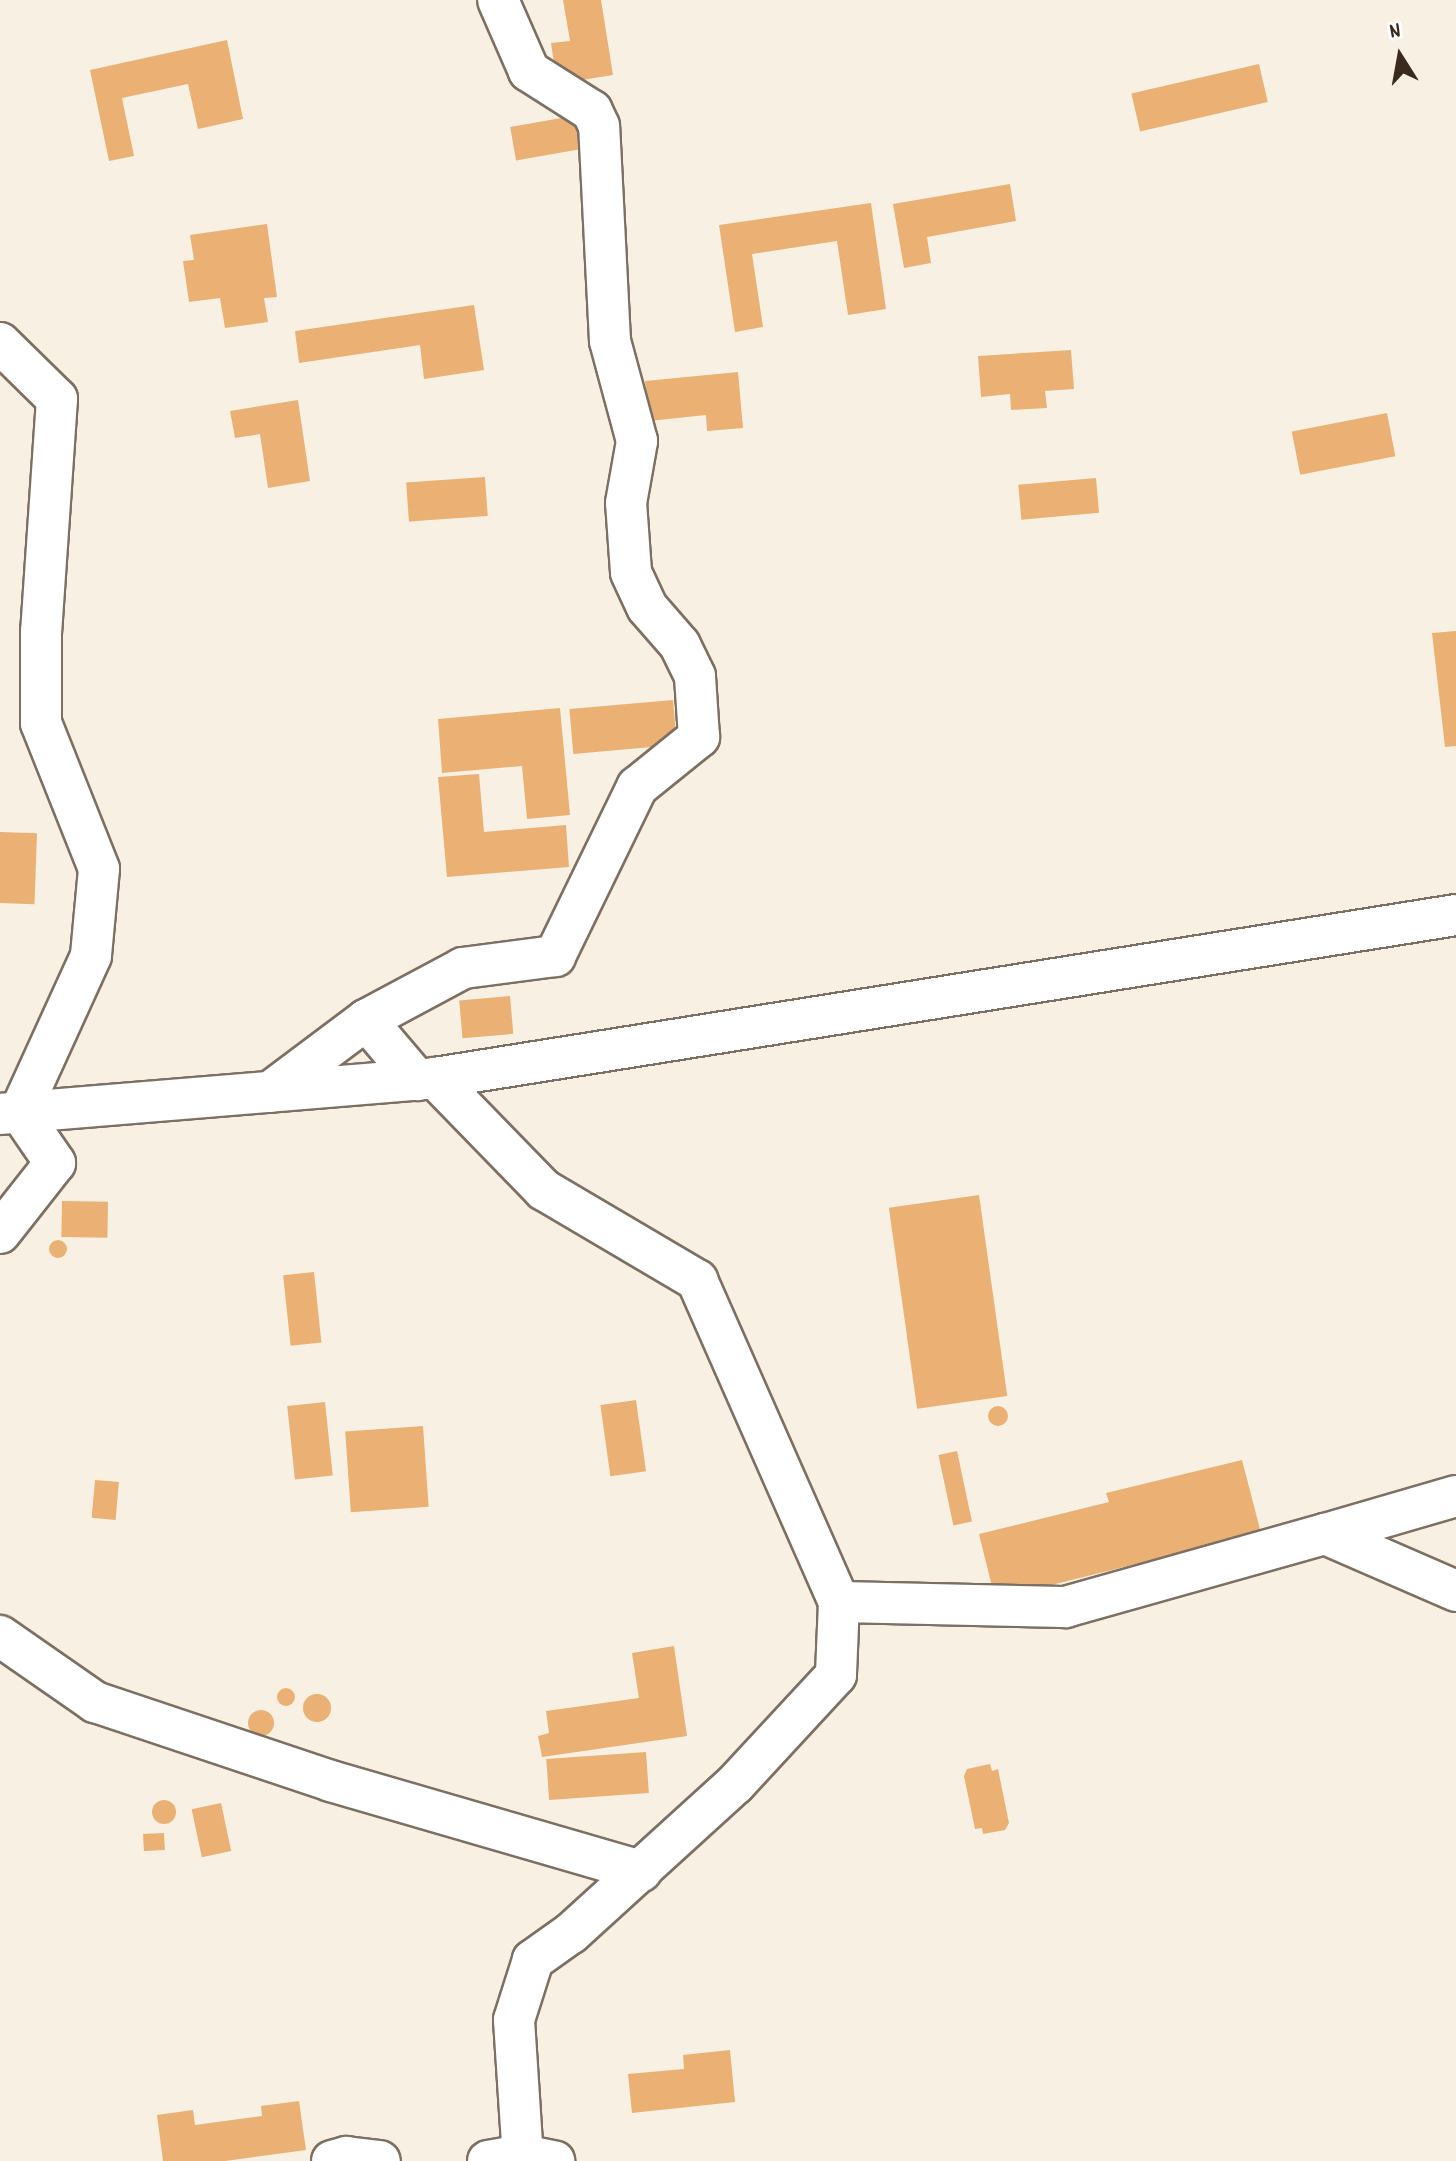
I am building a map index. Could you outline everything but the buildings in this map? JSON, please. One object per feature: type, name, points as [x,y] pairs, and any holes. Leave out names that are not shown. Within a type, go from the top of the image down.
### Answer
[{"type":"street","points":[[270,1092],[366,1020],[463,968],[555,956],[637,787],[699,737],[695,676],[680,645],[647,607],[631,572],[626,503],[637,441],[610,341],[599,126],[592,111],[529,71],[498,0]]},
{"type":"street","points":[[0,343],[57,399],[41,631],[41,723],[99,869],[91,956],[10,1113]]},
{"type":"street","points":[[10,1113],[426,1079],[1456,915]]},
{"type":"street","points":[[366,1020],[544,1190],[697,1280],[839,1602],[836,1675],[735,1784],[641,1871],[533,1960],[514,2020],[522,2160]]},
{"type":"street","points":[[0,1233],[55,1163],[10,1113]]},
{"type":"street","points":[[839,1602],[1065,1607],[1456,1496]]},
{"type":"street","points":[[1325,1534],[1456,1591]]},
{"type":"street","points":[[0,1636],[95,1702],[331,1781],[641,1871]]},
{"type":"street","points":[[332,2161],[346,2157],[380,2161]]}]
